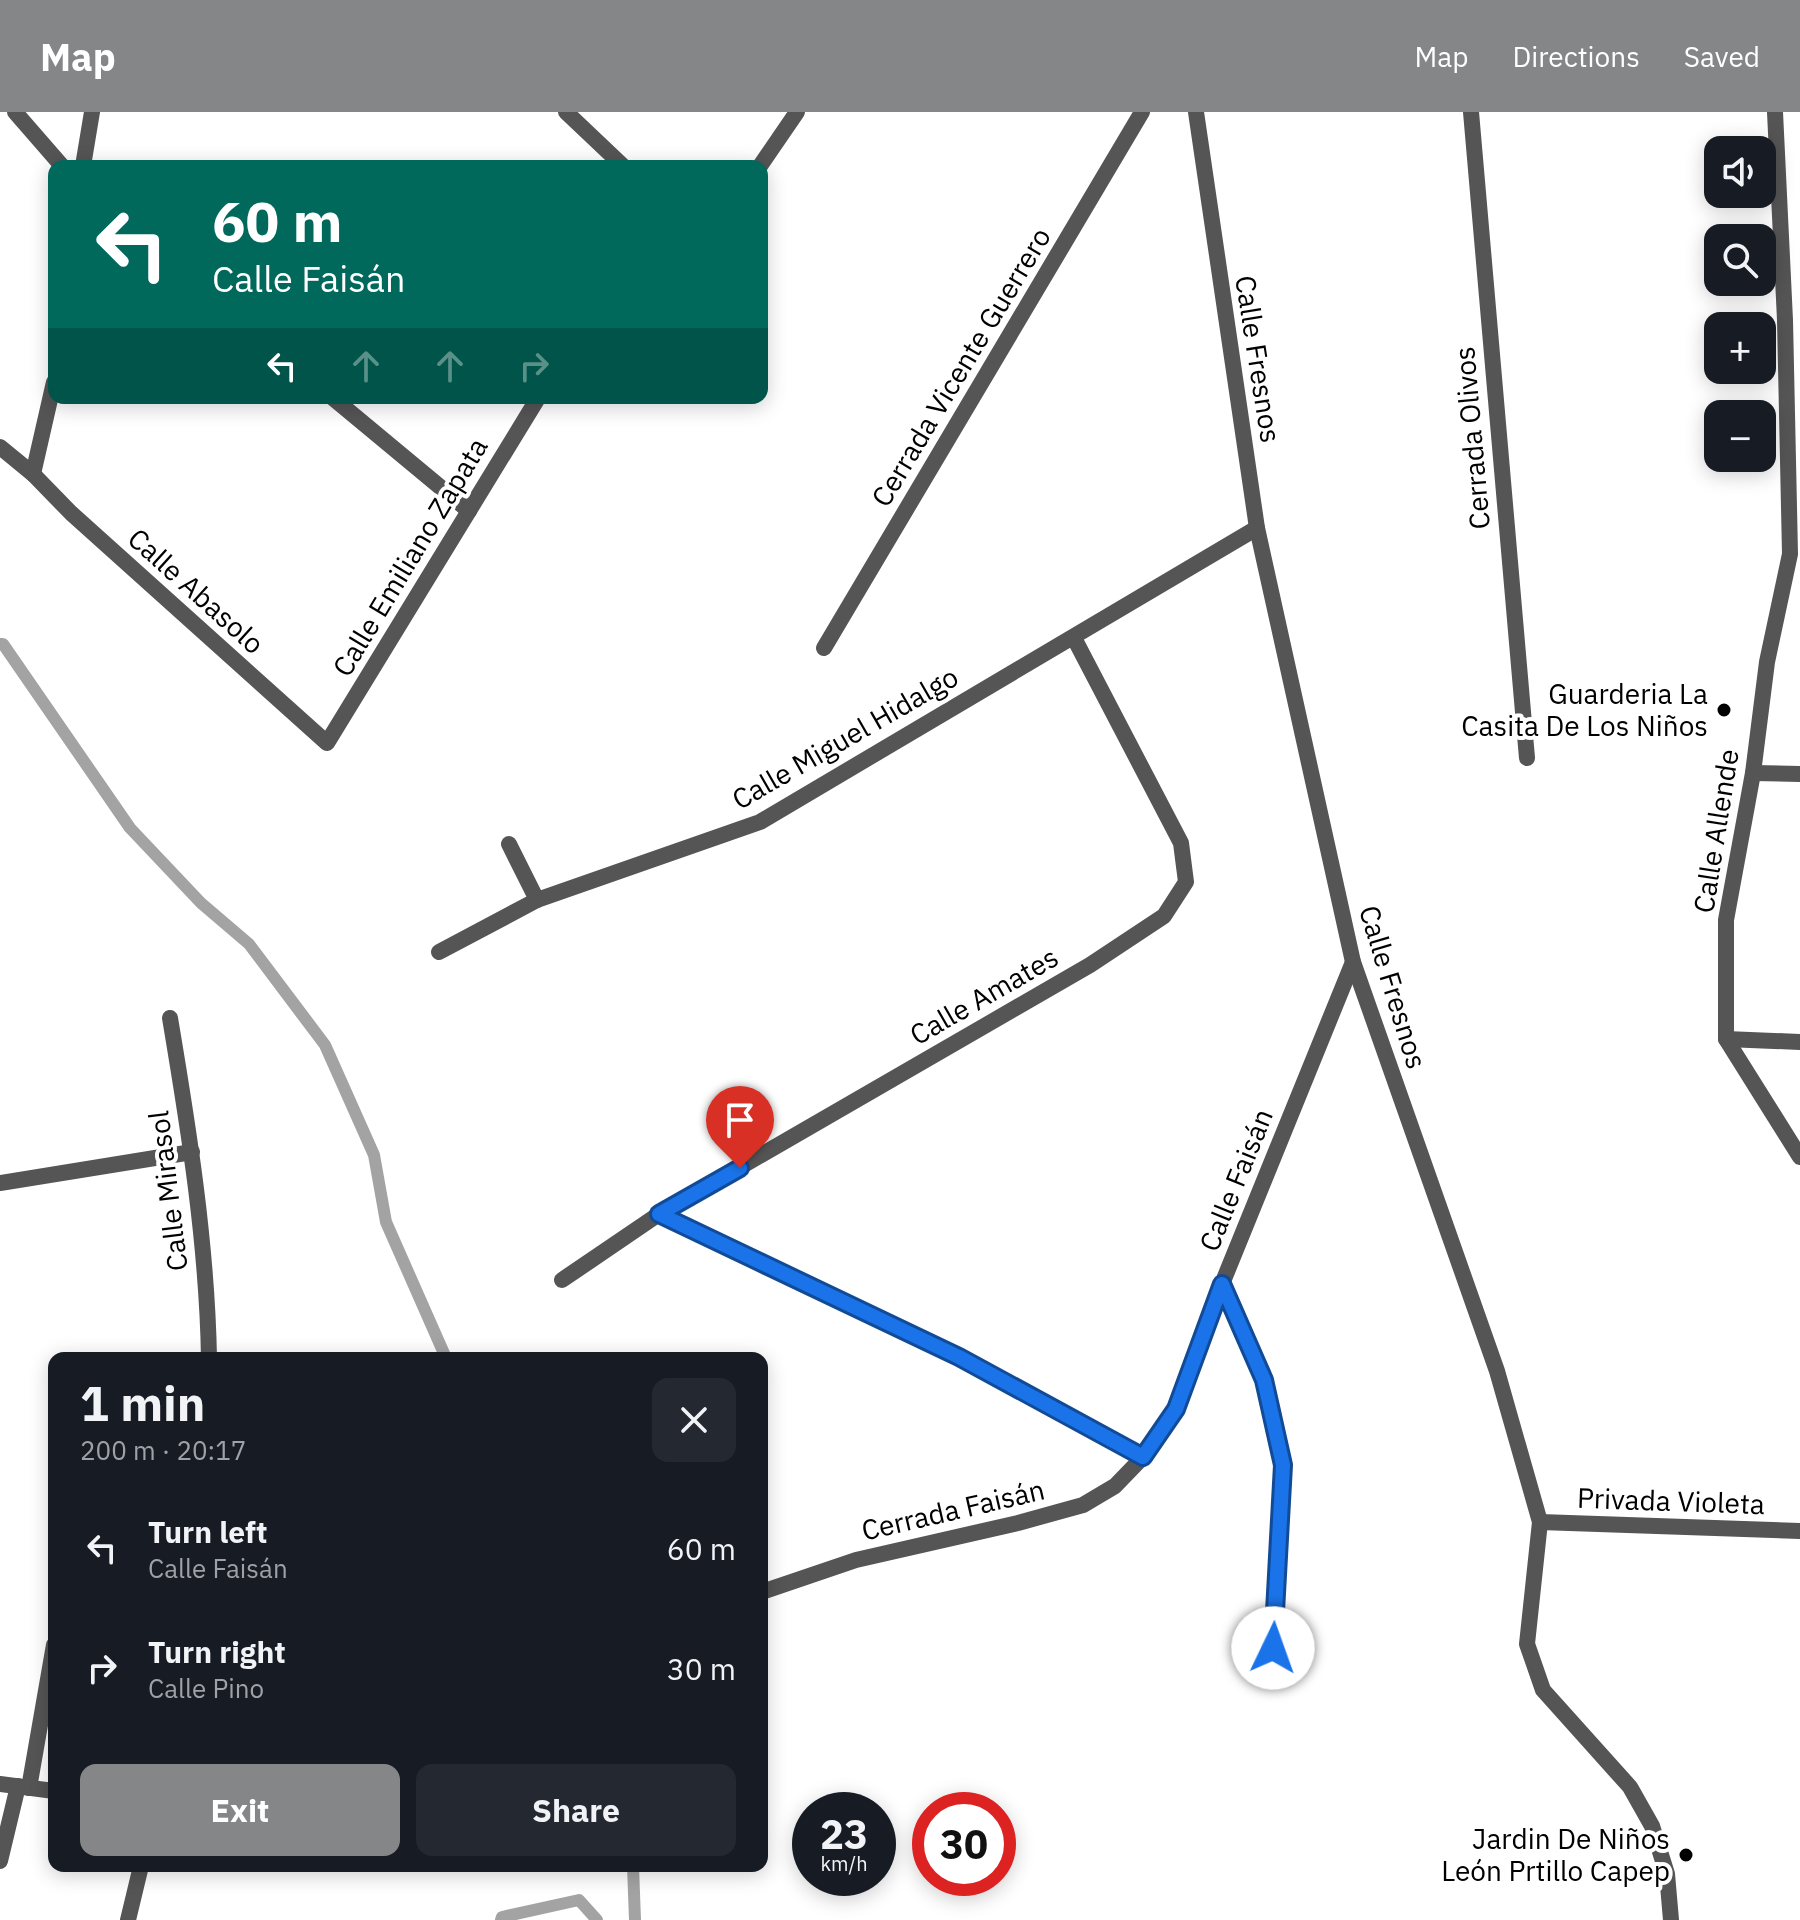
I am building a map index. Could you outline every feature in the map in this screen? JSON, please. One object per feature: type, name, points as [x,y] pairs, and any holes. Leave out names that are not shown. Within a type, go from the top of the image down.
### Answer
[{"type":"street","points":[[15,112],[57,160]]},
{"type":"street","points":[[84,160],[92,112]]},
{"type":"street","points":[[566,112],[616,160]]},
{"type":"street","points":[[764,160],[797,112]]},
{"type":"street","name":"Cerrada Vicente Guerrero","points":[[824,648],[1142,112]]},
{"type":"street","name":"Calle Fresnos","points":[[1196,112],[1257,528],[1353,962],[1497,1371],[1540,1522],[1527,1644],[1543,1690],[1630,1787],[1652,1826],[1667,1874],[1671,1920]]},
{"type":"street","name":"Cerrada Olivos","points":[[1471,112],[1527,758]]},
{"type":"street","name":"Calle Allende","points":[[1726,1039],[1726,920],[1753,773],[1767,662],[1795,554],[1792,320],[1775,112]]},
{"type":"street","points":[[33,474],[49,404]]},
{"type":"street","points":[[340,404],[469,511]]},
{"type":"street","name":"Calle Emiliano Zapata","points":[[327,743],[534,404]]},
{"type":"street","name":"Calle Abasolo","points":[[0,447],[327,743]]},
{"type":"street","name":"Calle Miguel Hidalgo","points":[[439,952],[537,900],[760,822],[1257,528]]},
{"type":"street","name":"Calle Amates","points":[[562,1280],[659,1214],[1090,965],[1164,916],[1186,882],[1181,843],[1074,638]]},
{"type":"street","points":[[1753,773],[1800,774]]},
{"type":"street","points":[[509,844],[537,900]]},
{"type":"street","name":"Calle Faisán","points":[[1143,1457],[1176,1409],[1222,1284],[1353,962]]},
{"type":"street","name":"Calle Mirasol","points":[[170,1018],[192,1152],[209,1352]]},
{"type":"street","points":[[1726,1039],[1800,1042]]},
{"type":"street","points":[[1726,1039],[1800,1157]]},
{"type":"street","points":[[0,1183],[192,1152]]},
{"type":"street","points":[[659,1214],[959,1357],[1143,1457]]},
{"type":"street","points":[[1222,1284],[1264,1380],[1283,1465],[1273,1648]]},
{"type":"street","name":"Cerrada Faisán","points":[[768,1590],[856,1560],[1083,1505],[1115,1486],[1143,1457]]},
{"type":"street","name":"Privada Violeta","points":[[1540,1522],[1800,1531]]},
{"type":"street","points":[[0,1861],[23,1787],[48,1672]]},
{"type":"street","points":[[0,1784],[48,1790]]},
{"type":"street","points":[[128,1920],[140,1872]]},
{"type":"waterway","points":[[0,644],[3,644],[130,828],[201,903],[249,944],[325,1045],[374,1155],[386,1222],[443,1352]]},
{"type":"waterway","points":[[633,1872],[635,1920]]},
{"type":"waterway","points":[[501,1920],[502,1917],[579,1900],[597,1920]]},
{"type":"place","name":"Guarderia La Casita De Los Niños","points":[[1724,710]]},
{"type":"place","name":"Jardin De Niños León Prtillo Capep","points":[[1686,1855]]},
{"type":"route","points":[[740,1168],[659,1214],[959,1357],[1143,1457],[1176,1409],[1222,1284],[1264,1380],[1283,1465],[1273,1648]]}]
